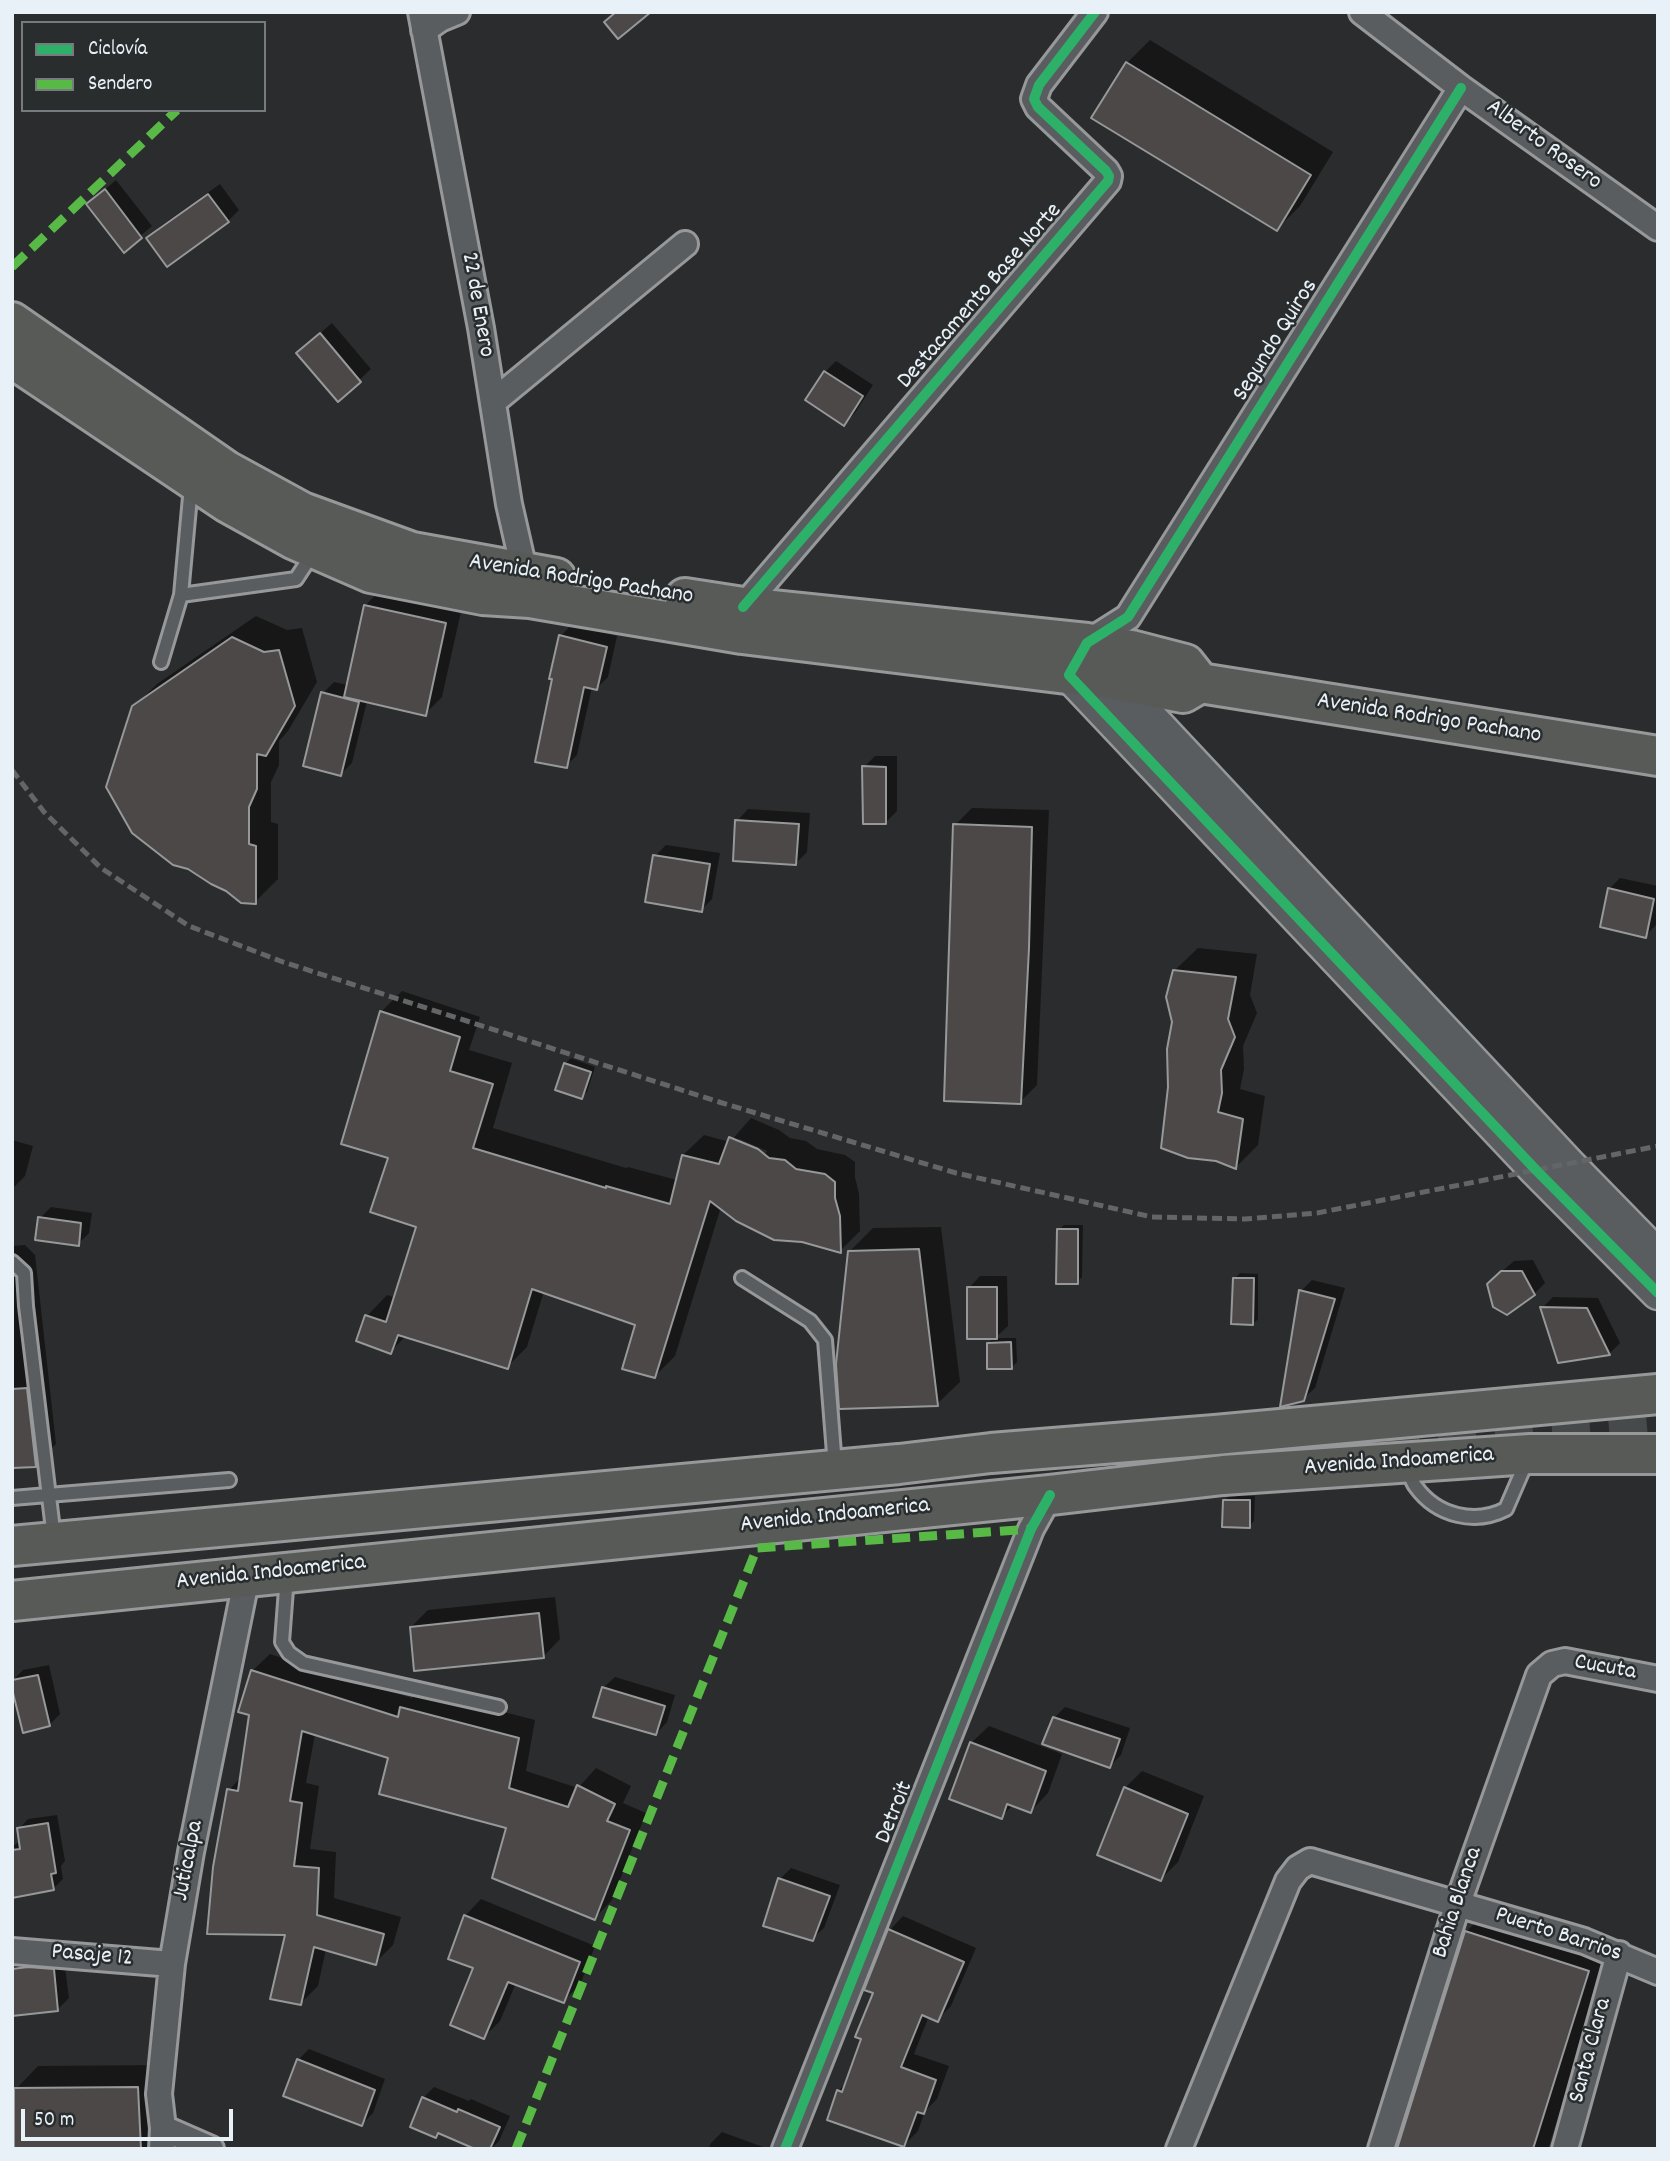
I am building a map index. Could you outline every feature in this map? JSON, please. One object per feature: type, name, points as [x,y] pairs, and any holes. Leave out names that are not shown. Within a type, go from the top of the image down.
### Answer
[{"type":"main road","name":"Avenida Rodrigo Pachano","points":[[12,322],[227,471],[302,512],[412,552],[527,586],[742,634],[1078,659],[1125,649],[1185,664],[1200,683],[1658,756]]},
{"type":"main road","name":"Avenida Rodrigo Pachano","points":[[12,358],[228,503],[293,539],[371,573],[483,595],[527,586],[743,607],[1078,659]]},
{"type":"main road","name":"Avenida Indoamerica","points":[[12,1546],[835,1470],[991,1453],[1658,1394]]},
{"type":"main road","name":"Avenida Indoamerica","points":[[12,1601],[1223,1475],[1530,1454],[1653,1452]]},
{"type":"street","points":[[423,21],[440,19],[457,12]]},
{"type":"street","name":"Destacamento Base Norte","points":[[743,607],[1108,181],[1106,171],[1038,107],[1034,99],[1038,85],[1095,12]]},
{"type":"street","name":"Alberto Rosero","points":[[1362,12],[1461,88],[1658,228]]},
{"type":"street","name":"22 de Enero","points":[[423,21],[481,328],[509,504],[527,586]]},
{"type":"street","name":"Segundo Quiros","points":[[1125,649],[1461,88]]},
{"type":"street","points":[[493,402],[685,244]]},
{"type":"street","points":[[1125,649],[1569,1165],[1658,1256]]},
{"type":"street","points":[[1078,659],[1528,1161],[1658,1293]]},
{"type":"street","name":"Detroit","points":[[785,2149],[1031,1529],[1050,1495]]},
{"type":"street","name":"Juticalpa","points":[[163,2138],[159,2094],[172,1964],[191,1852],[247,1577]]},
{"type":"street","name":"Cucuta","points":[[1552,1664],[1565,1661],[1658,1679]]},
{"type":"street","name":"Bahia Blanca","points":[[1381,2149],[1458,1903],[1539,1675],[1552,1664]]},
{"type":"street","name":"Puerto Barrios","points":[[1179,2149],[1288,1881],[1298,1868],[1310,1861],[1584,1941],[1658,1972]]},
{"type":"street","name":"Pasaje 12","points":[[12,1951],[172,1964]]},
{"type":"street","name":"Santa Clara","points":[[1565,2149],[1619,1954]]},
{"type":"street","points":[[163,2138],[211,2149]]},
{"type":"lane","points":[[161,662],[181,595],[192,479]]},
{"type":"lane","points":[[181,595],[296,579],[316,549]]},
{"type":"lane","points":[[12,1262],[24,1273],[55,1543]]},
{"type":"lane","points":[[742,1278],[810,1321],[825,1340],[835,1470]]},
{"type":"lane","points":[[1406,1463],[1414,1485],[1428,1502],[1459,1517],[1492,1516],[1506,1509],[1530,1454]]},
{"type":"lane","points":[[12,1498],[229,1480]]},
{"type":"lane","points":[[287,1572],[282,1642],[289,1653],[303,1663],[499,1707]]},
{"type":"building","points":[[616,12],[651,12],[618,39],[604,22]]},
{"type":"building","points":[[1126,62],[1311,175],[1277,231],[1091,118]]},
{"type":"building","points":[[105,189],[142,238],[124,253],[86,204]]},
{"type":"building","points":[[208,194],[229,222],[167,267],[146,238]]},
{"type":"building","points":[[320,333],[361,382],[338,402],[296,353]]},
{"type":"building","points":[[824,371],[863,396],[844,426],[805,400]]},
{"type":"building","points":[[364,605],[446,623],[426,716],[344,697]]},
{"type":"building","points":[[559,635],[607,647],[597,690],[584,687],[567,768],[535,762]]},
{"type":"building","points":[[232,637],[264,652],[279,650],[295,706],[266,756],[257,754],[257,789],[249,807],[249,844],[256,846],[256,904],[241,903],[188,869],[173,865],[132,833],[106,787],[132,706]]},
{"type":"building","points":[[321,692],[359,702],[341,776],[303,766]]},
{"type":"building","points":[[862,766],[886,767],[886,824],[863,824]]},
{"type":"building","points":[[735,820],[799,824],[796,865],[733,861]]},
{"type":"building","points":[[953,824],[1032,827],[1021,1104],[944,1101]]},
{"type":"building","points":[[653,855],[710,864],[702,912],[645,902]]},
{"type":"building","points":[[1608,888],[1654,899],[1646,938],[1600,927]]},
{"type":"building","points":[[1173,970],[1236,977],[1228,1019],[1235,1037],[1221,1070],[1222,1093],[1218,1112],[1243,1119],[1236,1169],[1216,1161],[1188,1158],[1161,1148],[1168,1087],[1167,1049],[1172,1022],[1166,997]]},
{"type":"building","points":[[380,1011],[460,1037],[450,1071],[493,1084],[473,1148],[606,1188],[670,1204],[682,1155],[719,1164],[729,1137],[758,1149],[769,1158],[785,1160],[796,1169],[825,1174],[835,1182],[835,1198],[840,1216],[841,1253],[802,1242],[774,1240],[736,1221],[710,1201],[655,1378],[622,1369],[635,1325],[532,1289],[508,1369],[398,1335],[391,1354],[356,1341],[365,1315],[386,1322],[416,1227],[370,1212],[388,1158],[341,1144]]},
{"type":"building","points":[[564,1063],[591,1072],[582,1099],[555,1090]]},
{"type":"building","points":[[38,1217],[81,1223],[79,1246],[35,1240]]},
{"type":"building","points":[[1057,1229],[1078,1229],[1078,1284],[1056,1284]]},
{"type":"building","points":[[919,1249],[938,1406],[839,1409],[836,1364],[848,1251]]},
{"type":"building","points":[[1501,1271],[1522,1271],[1535,1295],[1507,1315],[1493,1307],[1487,1284]]},
{"type":"building","points":[[1233,1278],[1254,1278],[1253,1325],[1231,1324]]},
{"type":"building","points":[[967,1287],[997,1287],[997,1339],[967,1339]]},
{"type":"building","points":[[1299,1290],[1335,1299],[1304,1401],[1280,1407]]},
{"type":"building","points":[[1540,1307],[1587,1308],[1610,1355],[1558,1363]]},
{"type":"building","points":[[1011,1342],[1012,1369],[987,1369],[987,1343]]},
{"type":"building","points":[[27,1388],[36,1467],[12,1468],[12,1389]]},
{"type":"building","points":[[1223,1500],[1250,1500],[1250,1528],[1222,1527]]},
{"type":"building","points":[[539,1613],[544,1658],[414,1671],[410,1627]]},
{"type":"building","points":[[251,1670],[398,1717],[400,1707],[519,1738],[509,1788],[568,1807],[577,1785],[615,1804],[607,1821],[630,1830],[595,1920],[492,1878],[506,1828],[379,1794],[388,1758],[302,1731],[290,1801],[302,1803],[294,1866],[319,1868],[317,1915],[384,1934],[376,1965],[314,1947],[301,2005],[270,1999],[285,1935],[207,1934],[213,1867],[227,1789],[238,1791],[249,1715],[238,1712]]},
{"type":"building","points":[[38,1675],[50,1726],[23,1733],[12,1680]]},
{"type":"building","points":[[602,1687],[665,1706],[656,1735],[593,1717]]},
{"type":"building","points":[[1053,1717],[1120,1739],[1110,1768],[1042,1744]]},
{"type":"building","points":[[970,1742],[1046,1771],[1031,1813],[1007,1804],[1002,1819],[949,1799]]},
{"type":"building","points":[[1124,1787],[1188,1814],[1161,1881],[1097,1855]]},
{"type":"building","points":[[48,1823],[56,1873],[51,1874],[54,1890],[12,1898],[12,1850],[20,1849],[17,1828]]},
{"type":"building","points":[[778,1878],[830,1896],[813,1941],[763,1926]]},
{"type":"building","points":[[464,1915],[580,1962],[564,2003],[508,1982],[484,2039],[450,2025],[473,1968],[448,1959]]},
{"type":"building","points":[[888,1929],[964,1962],[938,2022],[922,2015],[901,2067],[936,2080],[924,2114],[917,2112],[904,2147],[827,2120],[837,2090],[842,2092],[861,2039],[855,2037],[873,1993],[864,1990]]},
{"type":"building","points":[[1465,1931],[1589,1971],[1533,2149],[1397,2149]]},
{"type":"building","points":[[12,1969],[54,1969],[58,2011],[12,2016]]},
{"type":"building","points":[[297,2059],[375,2090],[362,2126],[283,2096]]},
{"type":"building","points":[[138,2087],[141,2149],[14,2149],[14,2088]]},
{"type":"building","points":[[422,2097],[500,2127],[490,2149],[475,2149],[438,2133],[436,2138],[410,2127]]},
{"type":"tunnel","points":[[1223,1475],[1235,1454],[1658,1416]]},
{"type":"railway","points":[[12,770],[44,812],[101,868],[189,926],[283,962],[719,1102],[956,1173],[1152,1217],[1245,1219],[1317,1213],[1658,1146]]},
{"type":"marked path","points":[[12,267],[175,112]]},
{"type":"marked path","points":[[516,2149],[757,1548],[1031,1529]]},
{"type":"cycle path","points":[[743,607],[1108,181],[1106,171],[1038,107],[1034,99],[1039,85],[1095,12]]},
{"type":"cycle path","points":[[1461,88],[1128,617],[1087,643],[1069,675],[1536,1170],[1658,1293]]},
{"type":"cycle path","points":[[785,2149],[1031,1529],[1050,1495]]}]
